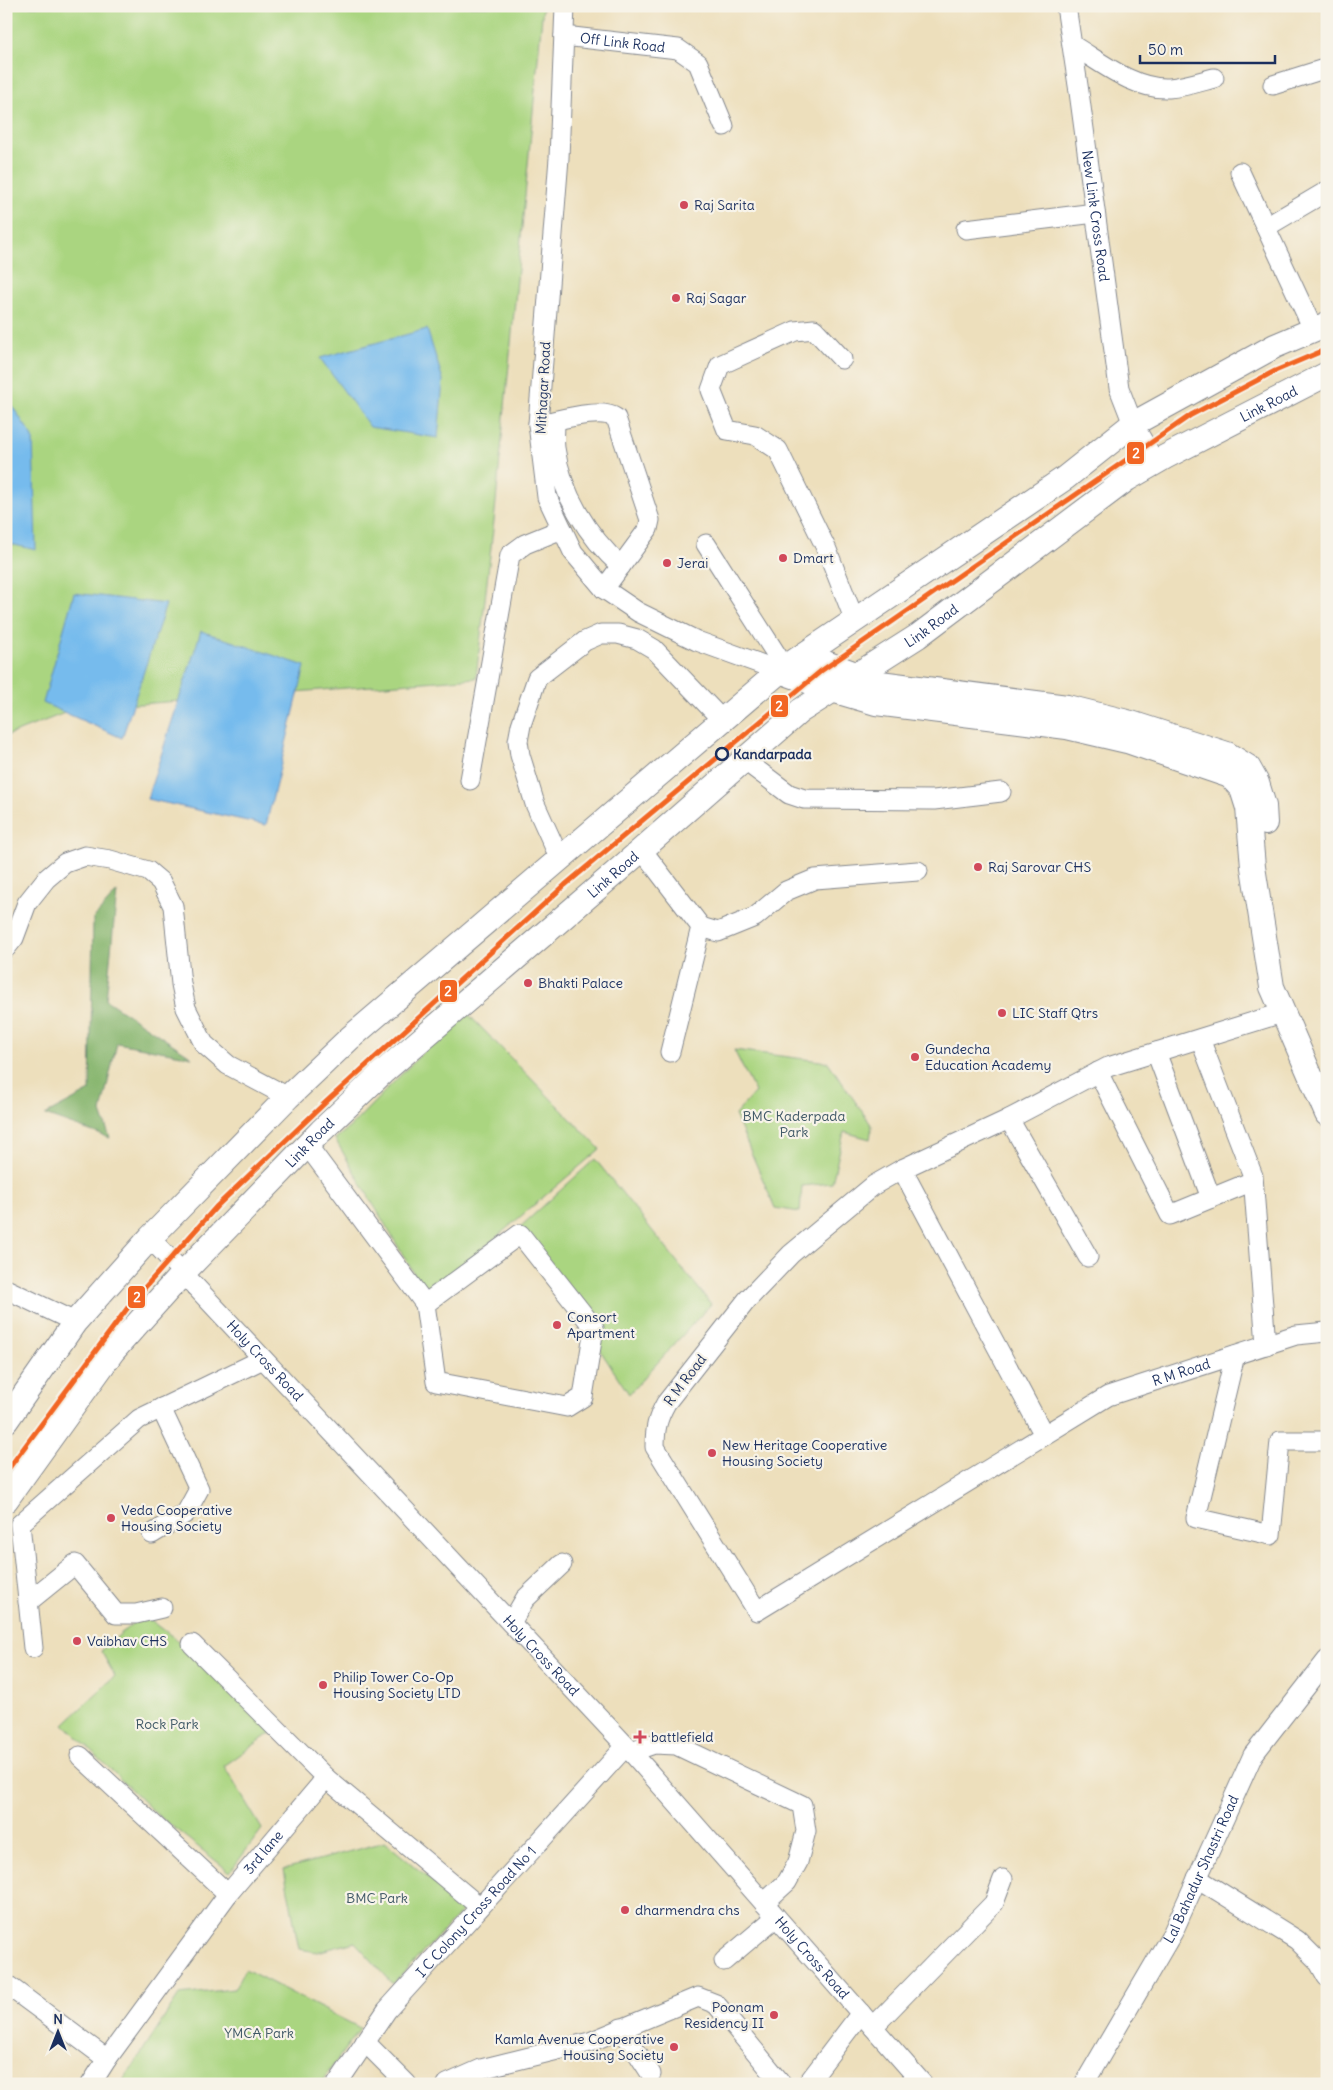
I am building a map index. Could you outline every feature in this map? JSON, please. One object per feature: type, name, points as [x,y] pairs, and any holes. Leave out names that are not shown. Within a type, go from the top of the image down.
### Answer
[{"type":"main road","points":[[6,1421],[76,1322],[150,1238],[288,1097],[350,1038],[782,669],[1065,478],[1133,424],[1275,346],[1320,327]]},
{"type":"main road","name":"Link Road","points":[[6,1500],[113,1351],[183,1273],[307,1145],[382,1073],[642,850],[800,711],[918,636],[1127,479],[1155,462],[1327,374]]},
{"type":"main road","points":[[804,655],[880,683],[1067,707],[1131,723],[1218,751],[1248,767],[1257,782],[1264,806],[1269,864],[1286,984],[1325,1095]]},
{"type":"main road","points":[[782,669],[832,690],[876,703],[1067,727],[1127,741],[1230,776],[1242,789],[1248,808],[1253,867],[1272,987],[1282,1013],[1325,1095]]},
{"type":"street","name":"Mithagar Road","points":[[565,6],[547,422],[547,497],[573,552],[604,589],[638,612],[697,641],[782,669]]},
{"type":"street","name":"New Link Cross Road","points":[[1066,6],[1119,388],[1133,424],[1155,462]]},
{"type":"street","name":"Off Link Road","points":[[564,36],[678,49],[698,63],[724,126]]},
{"type":"street","points":[[1072,45],[1134,82],[1156,88],[1185,86],[1214,78]]},
{"type":"street","points":[[1273,85],[1327,68]]},
{"type":"street","points":[[1240,172],[1266,227],[1320,327]]},
{"type":"street","points":[[1266,227],[1327,191]]},
{"type":"street","points":[[966,229],[1096,213]]},
{"type":"street","points":[[842,359],[814,329],[794,331],[720,365],[711,390],[727,430],[755,435],[778,450],[827,550],[855,621]]},
{"type":"street","points":[[604,589],[621,566],[648,529],[650,520],[616,418],[610,414],[596,414],[547,422],[565,485],[586,526],[607,554],[621,566]]},
{"type":"street","points":[[470,780],[510,555],[525,544],[562,530]]},
{"type":"street","points":[[706,544],[782,669]]},
{"type":"street","points":[[560,858],[535,804],[520,755],[518,741],[521,725],[538,678],[585,641],[601,634],[618,634],[637,639],[654,649],[722,720]]},
{"type":"street","points":[[744,760],[789,794],[804,799],[934,800],[1001,792]]},
{"type":"street","points":[[642,850],[701,927],[718,932],[756,917],[786,891],[815,878],[918,871]]},
{"type":"street","points":[[6,948],[14,938],[27,903],[46,878],[65,863],[85,856],[110,860],[148,871],[161,882],[174,906],[181,984],[186,1008],[204,1044],[228,1065],[288,1097]]},
{"type":"street","points":[[670,1052],[701,927]]},
{"type":"street","points":[[1044,1435],[902,1168],[1009,1119],[1108,1067],[1282,1013]]},
{"type":"street","points":[[1200,1039],[1253,1181],[1266,1345]]},
{"type":"street","points":[[1156,1052],[1211,1198]]},
{"type":"street","points":[[1098,1072],[1170,1215],[1253,1181]]},
{"type":"street","points":[[1009,1119],[1088,1257]]},
{"type":"street","points":[[307,1145],[425,1304],[436,1382],[567,1407],[583,1398],[594,1328],[520,1234],[425,1304]]},
{"type":"street","name":"R M Road","points":[[902,1168],[874,1185],[798,1248],[747,1300],[666,1403],[657,1420],[655,1447],[758,1612],[1108,1396],[1296,1336],[1327,1332]]},
{"type":"street","name":"Holy Cross Road","points":[[150,1238],[628,1749],[923,2084]]},
{"type":"street","points":[[6,1289],[76,1322]]},
{"type":"street","points":[[1235,1355],[1196,1518],[1271,1536],[1280,1441],[1327,1441]]},
{"type":"street","points":[[33,1648],[20,1524],[139,1419],[263,1359]]},
{"type":"street","points":[[152,1534],[186,1512],[199,1489],[161,1408]]},
{"type":"street","points":[[28,1602],[75,1564],[116,1614],[136,1614],[162,1608]]},
{"type":"street","points":[[511,1622],[525,1599],[562,1564]]},
{"type":"street","points":[[192,1644],[326,1778],[480,1907]]},
{"type":"street","name":"Lal Bahadur Shastri Road","points":[[1084,2084],[1173,1932],[1252,1755],[1327,1660]]},
{"type":"street","points":[[628,1749],[654,1744],[676,1745],[802,1805],[806,1831],[798,1862],[770,1910],[724,1960]]},
{"type":"street","name":"I C Colony Cross Road No 1","points":[[337,2084],[387,2010],[480,1907],[628,1749]]},
{"type":"street","points":[[80,1756],[228,1894]]},
{"type":"street","name":"3rd lane","points":[[91,2084],[107,2059],[228,1894],[326,1778]]},
{"type":"street","points":[[873,2027],[994,1903],[1003,1878]]},
{"type":"street","points":[[1197,1878],[1297,1940],[1318,1961],[1327,1976]]},
{"type":"street","points":[[6,1984],[107,2059]]},
{"type":"street","points":[[447,2084],[481,2069],[590,2042],[698,1998],[716,2004],[782,2084]]},
{"type":"street","points":[[807,2084],[861,2013]]},
{"type":"street","points":[[621,2028],[651,2074]]},
{"type":"street","points":[[365,2042],[407,2084]]},
{"type":"green space","points":[[6,6],[543,6],[495,512],[476,678],[75,709],[6,736]]},
{"type":"green space","points":[[117,892],[106,1000],[192,1057],[117,1043],[101,1112],[110,1138],[45,1115],[90,1091],[93,919]]},
{"type":"green space","points":[[464,1010],[600,1149],[427,1296],[335,1139],[350,1127]]},
{"type":"green space","name":"BMC Kaderpada Park","points":[[734,1050],[828,1062],[872,1126],[870,1139],[844,1132],[832,1183],[802,1186],[800,1212],[775,1208],[735,1115],[755,1092]]},
{"type":"green space","points":[[595,1159],[711,1304],[629,1394],[519,1228]]},
{"type":"green space","name":"Rock Park","points":[[143,1614],[203,1660],[272,1732],[224,1766],[262,1829],[230,1872],[154,1812],[64,1724],[115,1676],[101,1651]]},
{"type":"green space","name":"BMC Park","points":[[385,1842],[465,1908],[393,1984],[355,1942],[317,1952],[299,1949],[284,1869]]},
{"type":"green space","name":"YMCA Park","points":[[245,1969],[360,2028],[320,2084],[121,2084],[179,1995],[234,1989]]},
{"type":"water","points":[[427,329],[443,380],[438,438],[370,427],[320,358]]},
{"type":"water","points":[[6,397],[33,437],[36,550],[6,543]]},
{"type":"water","points":[[74,593],[166,604],[122,738],[43,703]]},
{"type":"water","points":[[201,631],[305,666],[266,825],[147,799]]},
{"type":"transit line","name":"2","points":[[6,1472],[132,1302],[217,1206],[327,1101],[565,885],[821,671],[1191,415],[1275,371],[1327,349]]},
{"type":"place","name":"Raj Sarita","points":[[684,205]]},
{"type":"place","name":"Raj Sagar","points":[[676,298]]},
{"type":"place","name":"Dmart","points":[[783,558]]},
{"type":"place","name":"Jerai","points":[[667,563]]},
{"type":"place","name":"Kandarpada","points":[[722,754]]},
{"type":"place","name":"Raj Sarovar CHS","points":[[978,867]]},
{"type":"place","name":"Bhakti Palace","points":[[528,983]]},
{"type":"place","name":"LIC Staff Qtrs","points":[[1002,1013]]},
{"type":"place","name":"Gundecha Education Academy","points":[[915,1057]]},
{"type":"place","name":"Consort Apartment","points":[[557,1325]]},
{"type":"place","name":"New Heritage Cooperative Housing Society","points":[[712,1453]]},
{"type":"place","name":"Veda Cooperative Housing Society","points":[[111,1518]]},
{"type":"place","name":"Vaibhav CHS","points":[[77,1641]]},
{"type":"place","name":"Philip Tower Co-Op Housing Society LTD","points":[[323,1685]]},
{"type":"place","name":"battlefield","points":[[640,1737]]},
{"type":"place","name":"dharmendra chs","points":[[625,1910]]},
{"type":"place","name":"Poonam Residency II","points":[[774,2015]]},
{"type":"place","name":"Kamla Avenue Cooperative Housing Society","points":[[674,2047]]}]
